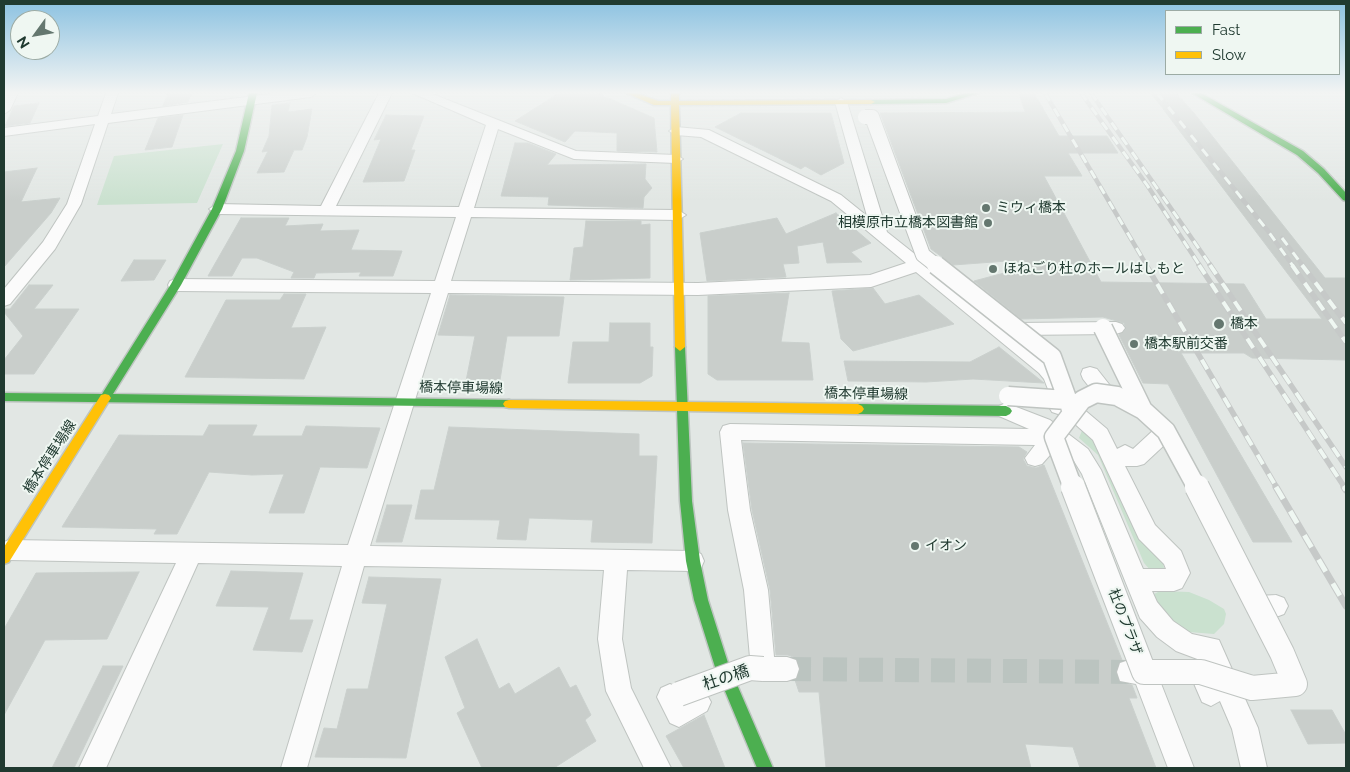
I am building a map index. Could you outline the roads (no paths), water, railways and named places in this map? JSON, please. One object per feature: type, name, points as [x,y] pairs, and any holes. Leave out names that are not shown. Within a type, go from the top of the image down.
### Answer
[{"type":"street","points":[[4,132],[29,129]]},
{"type":"street","points":[[4,300],[49,245],[74,204],[100,129]]},
{"type":"street","points":[[4,397],[106,398],[176,285],[216,209],[240,151],[245,129]]},
{"type":"street","points":[[326,211],[368,129]]},
{"type":"street","points":[[294,768],[356,556],[491,129]]},
{"type":"street","points":[[508,129],[574,155],[676,159]]},
{"type":"street","points":[[849,129],[880,233]]},
{"type":"street","points":[[876,129],[923,255],[1052,357],[1068,406],[1054,437],[1035,458]]},
{"type":"street","points":[[1251,129],[1286,143],[1316,167],[1346,198]]},
{"type":"street","points":[[1258,129],[1291,138],[1312,150],[1334,167]]},
{"type":"street","points":[[766,768],[722,667],[701,600],[693,561],[686,501],[681,406],[676,131],[704,133],[836,198],[1050,372],[1068,406],[1100,435],[1147,532],[1173,558],[1179,573],[1174,580],[1135,580]]},
{"type":"street","points":[[1254,142],[1285,151],[1316,167]]},
{"type":"street","points":[[216,209],[678,214]]},
{"type":"street","points":[[176,285],[678,290],[871,280],[918,265]]},
{"type":"street","name":"杜のプラザ","points":[[1016,328],[1062,332],[1110,328],[1143,410]]},
{"type":"street","points":[[1052,357],[1062,332]]},
{"type":"street","points":[[1090,374],[1105,393]]},
{"type":"street","points":[[775,669],[756,590],[726,442],[730,432],[887,429],[1015,417],[1036,406],[1068,406],[1096,393],[1105,393]]},
{"type":"street","name":"杜のプラザ","points":[[1054,437],[1065,486],[1136,672],[1252,688],[1295,684],[1267,606],[1166,431],[1143,410],[1129,401],[1105,393]]},
{"type":"street","name":"橋本停車場線","points":[[6,554],[106,398],[681,406],[1015,417]]},
{"type":"street","points":[[1015,417],[1054,437]]},
{"type":"street","points":[[1015,417],[1043,426],[1064,440],[1081,455],[1091,470],[1148,610],[1165,629],[1185,643],[1199,648],[1210,648],[1245,728],[1254,768]]},
{"type":"street","points":[[1124,452],[1127,458],[1137,458],[1166,431]]},
{"type":"street","points":[[6,554],[191,554],[693,561]]},
{"type":"street","points":[[92,768],[191,554]]},
{"type":"street","points":[[616,561],[610,639],[619,691],[658,768]]},
{"type":"street","name":"杜の橋","points":[[685,701],[750,668],[775,669]]},
{"type":"street","points":[[1136,672],[1173,728],[1180,768]]},
{"type":"tunnel","points":[[787,669],[1129,672]]},
{"type":"railway","points":[[1066,129],[1147,266]]},
{"type":"railway","points":[[1107,129],[1147,185],[1200,266]]},
{"type":"railway","points":[[1116,129],[1211,266]]},
{"type":"railway","points":[[1186,129],[1268,231],[1293,266]]},
{"type":"railway","points":[[1282,238],[1303,266]]},
{"type":"railway","points":[[1146,265],[1277,488]]},
{"type":"railway","points":[[1199,265],[1345,488]]},
{"type":"railway","points":[[1210,265],[1346,467]]},
{"type":"railway","points":[[1292,265],[1346,342]]},
{"type":"railway","points":[[1302,265],[1346,323]]},
{"type":"railway","points":[[1276,487],[1346,606]]},
{"type":"place","name":"ミウィ橋本","points":[[986,208]]},
{"type":"place","name":"相模原市立橋本図書館","points":[[988,223]]},
{"type":"place","name":"ほねごり杜のホールはしもと","points":[[993,269]]},
{"type":"place","name":"橋本","points":[[1219,324]]},
{"type":"place","name":"橋本駅前交番","points":[[1134,344]]},
{"type":"place","name":"イオン","points":[[915,546]]}]
